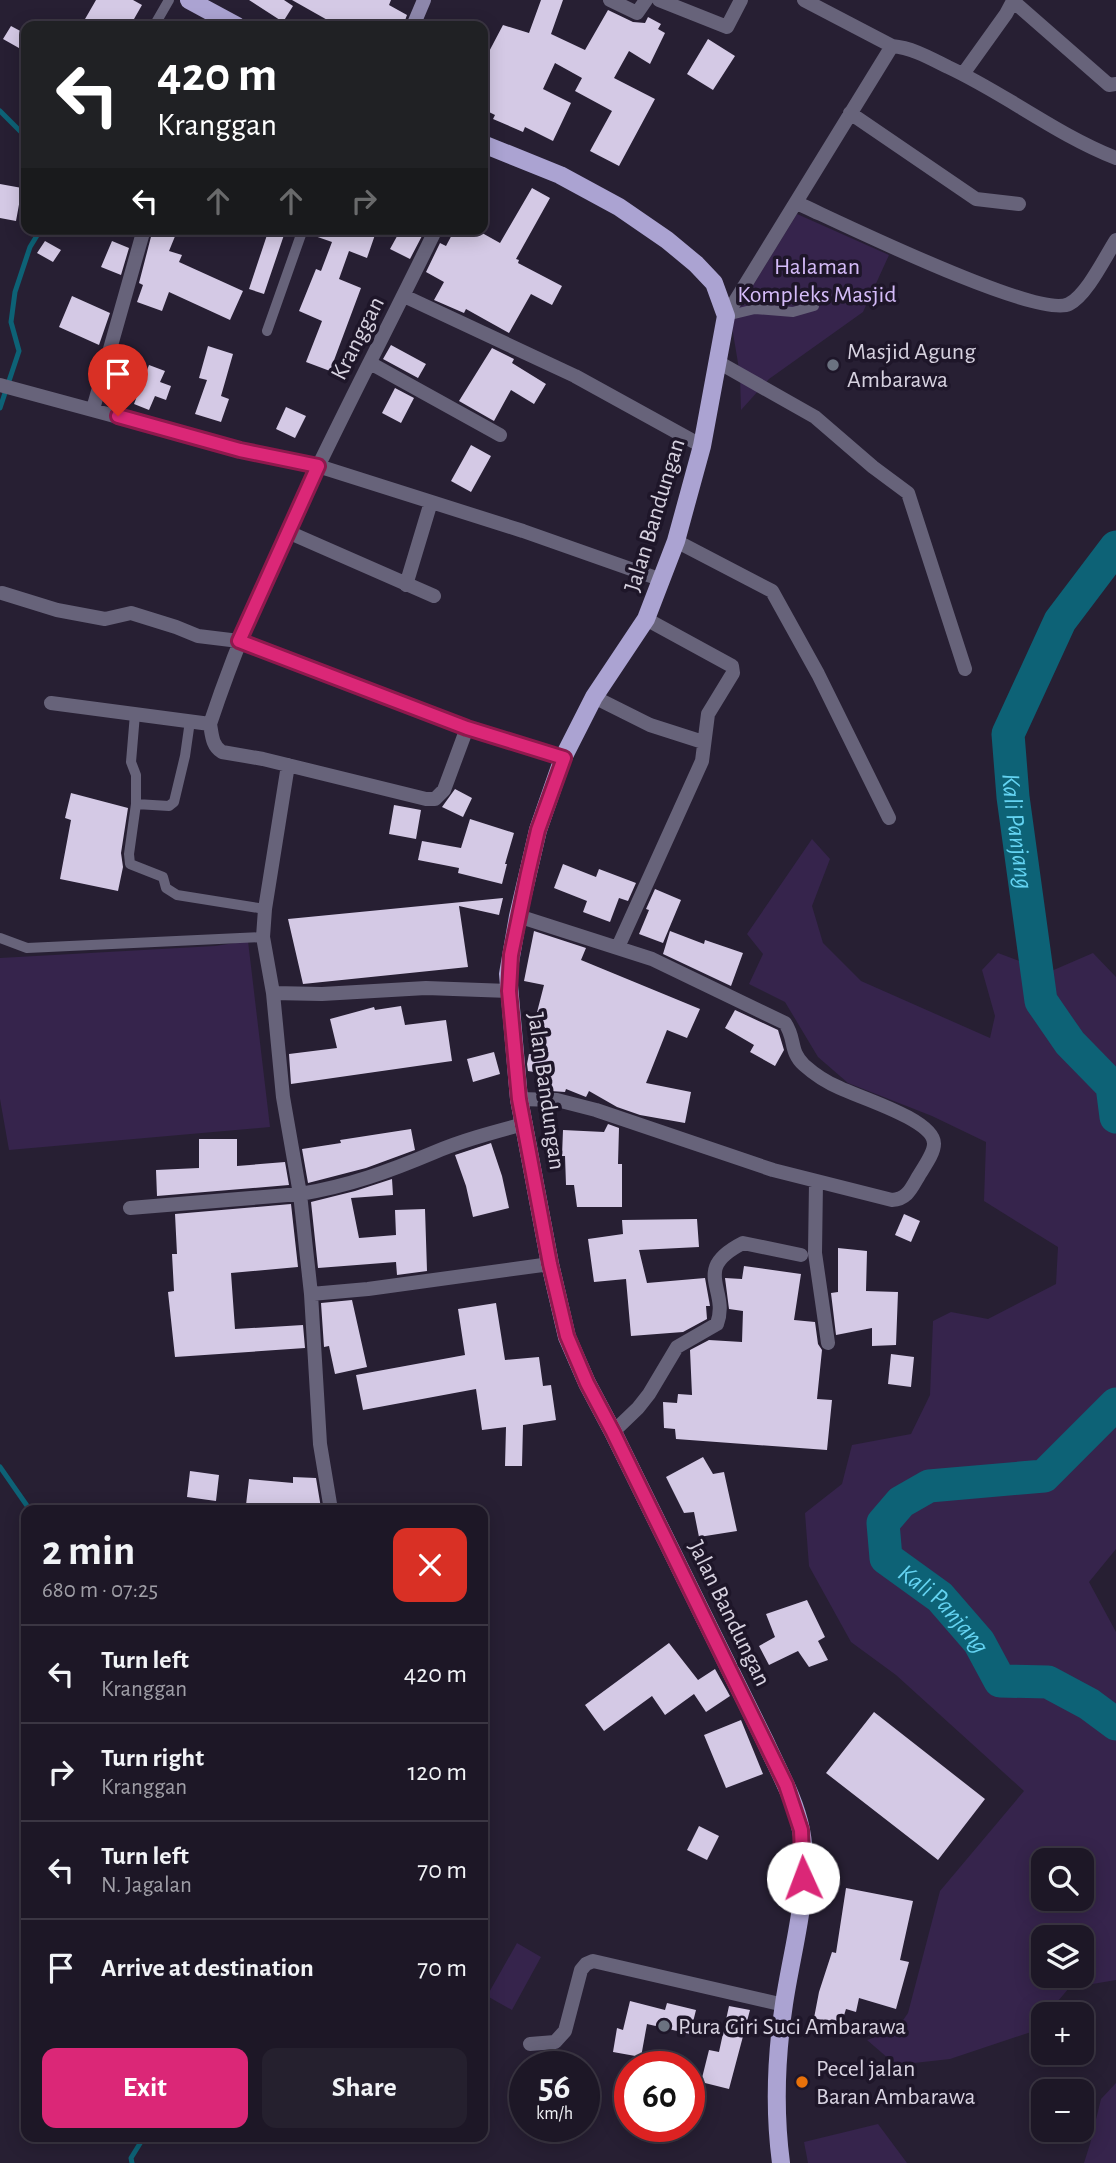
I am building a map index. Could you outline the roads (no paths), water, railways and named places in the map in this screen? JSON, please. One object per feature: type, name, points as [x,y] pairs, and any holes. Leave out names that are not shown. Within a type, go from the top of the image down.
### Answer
[{"type":"main road","points":[[189,0],[223,21]]},
{"type":"main road","points":[[415,21],[424,0]]},
{"type":"main road","name":"Jalan Bandungan","points":[[488,146],[560,175],[619,207],[667,240],[714,283],[726,316],[702,446],[676,541],[646,619],[594,697],[564,758],[538,830],[508,974],[519,1099],[550,1264],[567,1336],[587,1383],[786,1785],[801,1830],[803,1878],[777,2063],[777,2128],[781,2163]]},
{"type":"street","points":[[610,0],[637,13],[646,0]]},
{"type":"street","points":[[659,0],[727,27],[741,0]]},
{"type":"street","points":[[804,0],[892,46],[906,48],[963,74],[1077,140],[1116,158]]},
{"type":"street","points":[[963,74],[1013,0],[1109,85],[1116,83]]},
{"type":"street","points":[[726,316],[892,46]]},
{"type":"street","points":[[850,113],[976,199],[1019,204]]},
{"type":"street","points":[[797,203],[988,288],[1053,306],[1071,303],[1081,294],[1116,240]]},
{"type":"street","points":[[93,409],[143,235]]},
{"type":"street","name":"Kranggan","points":[[210,724],[239,641],[318,466],[433,235]]},
{"type":"street","points":[[404,296],[575,376],[702,446]]},
{"type":"street","points":[[718,362],[815,417],[908,493],[965,669]]},
{"type":"street","points":[[370,363],[500,435]]},
{"type":"street","points":[[0,385],[240,450],[318,466],[662,580]]},
{"type":"street","points":[[406,585],[431,502]]},
{"type":"street","points":[[288,532],[434,596]]},
{"type":"street","points":[[676,541],[772,591],[818,674],[889,818]]},
{"type":"street","points":[[2,593],[57,610],[105,620],[131,613],[198,636],[239,641],[467,728],[564,758]]},
{"type":"street","points":[[618,947],[702,761],[702,742],[708,714],[733,673],[732,666],[646,619]]},
{"type":"street","points":[[594,697],[650,725],[702,742]]},
{"type":"street","points":[[51,703],[210,724],[216,749],[222,752],[288,765],[426,799],[435,799],[444,790],[467,728]]},
{"type":"street","points":[[288,765],[263,936],[300,1194],[311,1294],[320,1444],[330,1505]]},
{"type":"street","points":[[518,916],[652,959],[785,1023],[793,1038],[794,1054],[805,1066],[838,1087],[888,1107],[926,1129],[934,1141],[933,1149],[910,1191],[901,1199],[892,1200],[773,1170],[596,1110],[557,1100],[519,1099]]},
{"type":"street","points":[[273,993],[322,994],[426,988],[509,991]]},
{"type":"street","points":[[130,1208],[300,1194],[345,1185],[475,1138],[524,1124]]},
{"type":"street","points":[[816,1182],[815,1253],[828,1343]]},
{"type":"street","points":[[613,1432],[649,1394],[677,1347],[718,1324],[720,1316],[714,1279],[715,1267],[720,1258],[743,1243],[801,1255]]},
{"type":"street","points":[[311,1294],[368,1289],[550,1264]]},
{"type":"street","points":[[530,2044],[555,2042],[565,2031],[581,1970],[593,1961],[784,2005]]},
{"type":"lane","points":[[157,21],[169,0]]},
{"type":"lane","points":[[267,331],[301,235]]},
{"type":"lane","points":[[726,316],[755,309],[793,312],[814,306]]},
{"type":"lane","points":[[135,713],[131,762],[136,775],[130,863],[163,877],[166,888],[177,895],[265,909]]},
{"type":"lane","points":[[135,804],[169,806],[174,802],[190,721]]},
{"type":"lane","points":[[0,938],[27,948],[263,936]]},
{"type":"waterway","points":[[0,111],[21,132]]},
{"type":"waterway","points":[[0,408],[19,351],[11,322],[15,292],[30,247],[37,235]]},
{"type":"waterway","name":"Kali Panjang","points":[[1116,547],[1060,621],[1008,734],[1013,797],[1041,1001],[1070,1043],[1112,1086],[1116,1117]]},
{"type":"waterway","name":"Kali Panjang","points":[[1116,1404],[1044,1476],[929,1486],[901,1502],[883,1523],[886,1558],[940,1597],[979,1642],[1000,1681],[1048,1682],[1089,1704],[1116,1724]]},
{"type":"waterway","points":[[0,1467],[27,1505]]},
{"type":"waterway","points":[[132,2163],[131,2158],[141,2142]]},
{"type":"place","name":"Masjid Agung Ambarawa","points":[[833,365]]},
{"type":"place","name":"Pura Giri Suci Ambarawa","points":[[664,2026]]},
{"type":"place","name":"Pecel jalan Baran Ambarawa","points":[[802,2082]]},
{"type":"park label","name":"Halaman Kompleks Masjid","points":[[817,280]]}]
